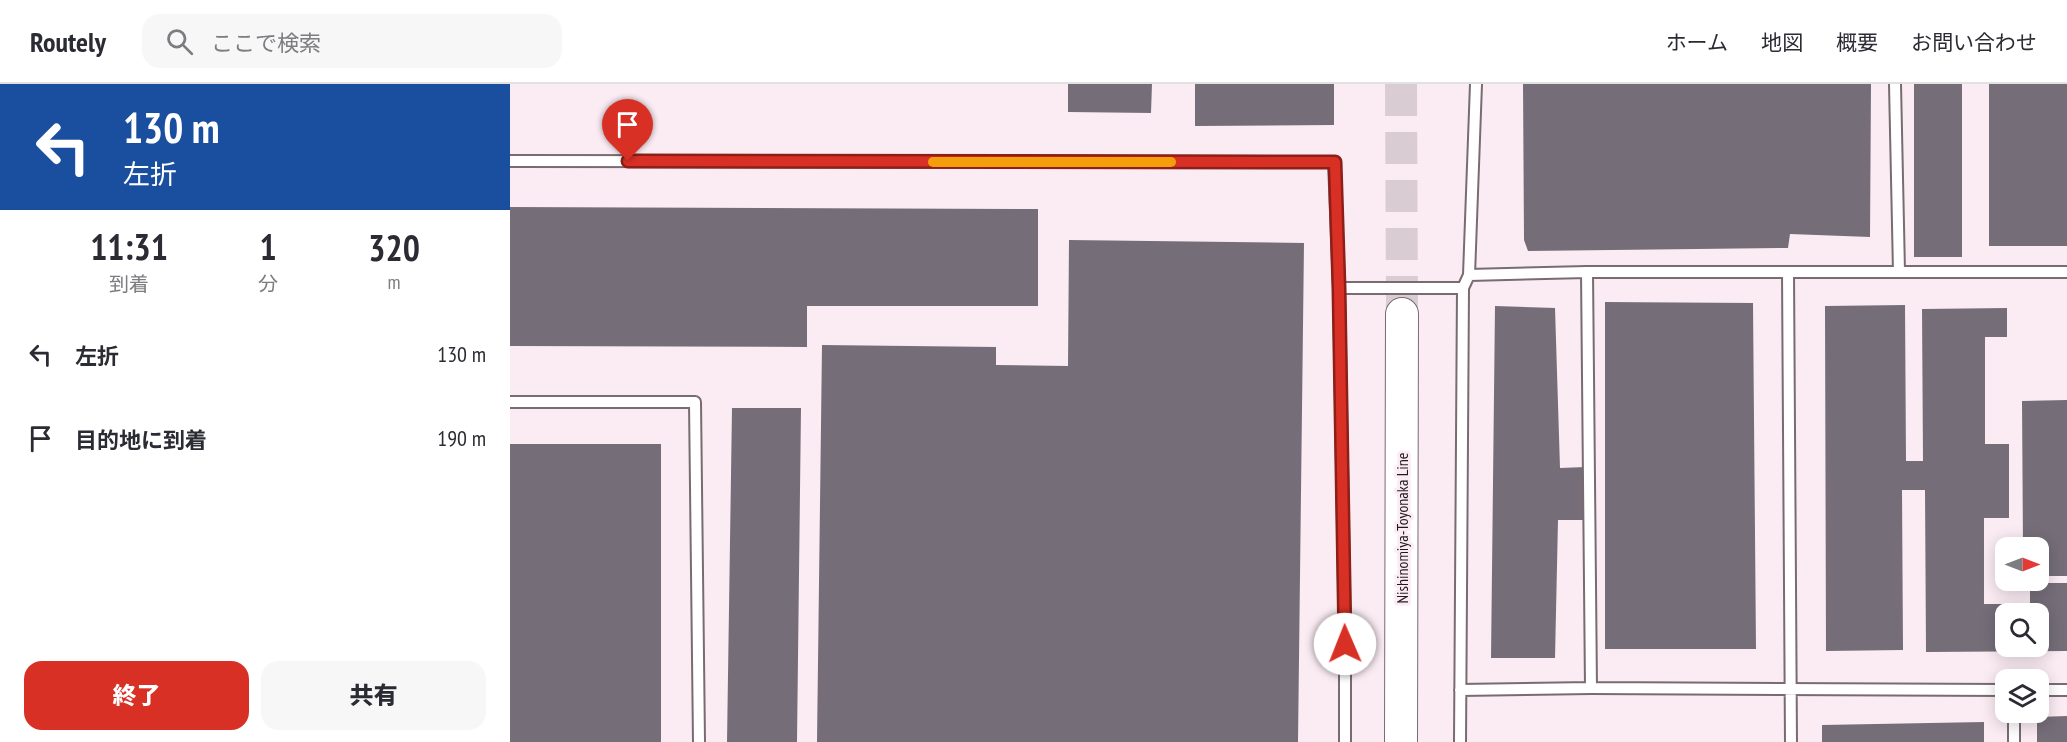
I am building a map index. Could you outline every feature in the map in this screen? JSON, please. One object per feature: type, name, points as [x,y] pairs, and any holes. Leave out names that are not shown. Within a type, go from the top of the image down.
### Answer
[{"type":"main road","name":"Nishinomiya-Toyonaka Line","points":[[1401,742],[1402,314]]},
{"type":"lane","points":[[1460,742],[1463,288],[1469,275],[1476,84]]},
{"type":"lane","points":[[1895,84],[1899,272]]},
{"type":"lane","points":[[510,161],[1335,162],[1345,621],[1345,742]]},
{"type":"lane","points":[[1469,275],[1587,272],[2067,272]]},
{"type":"lane","points":[[1587,272],[1591,688]]},
{"type":"lane","points":[[1788,272],[1791,742]]},
{"type":"lane","points":[[1339,288],[1463,288]]},
{"type":"lane","points":[[510,402],[695,402],[699,742]]},
{"type":"lane","points":[[1460,690],[1591,688],[1995,690]]},
{"type":"lane","points":[[2049,690],[2067,690]]},
{"type":"lane","points":[[2014,723],[2014,742]]},
{"type":"building","points":[[1068,84],[1152,84],[1151,113],[1068,112]]},
{"type":"building","points":[[1195,84],[1334,84],[1334,125],[1195,126]]},
{"type":"building","points":[[1523,84],[1871,84],[1870,237],[1790,234],[1788,248],[1528,251],[1524,240]]},
{"type":"building","points":[[1914,84],[1962,84],[1962,257],[1914,257]]},
{"type":"building","points":[[1989,84],[2067,84],[2067,246],[1989,246]]},
{"type":"building","points":[[510,207],[1038,209],[1038,306],[807,306],[807,347],[510,346]]},
{"type":"building","points":[[1069,240],[1304,243],[1298,742],[817,742],[822,345],[996,347],[996,365],[1068,366]]},
{"type":"building","points":[[1605,302],[1753,303],[1756,649],[1605,649]]},
{"type":"building","points":[[1905,305],[1906,461],[1923,461],[1922,309],[2007,308],[2007,337],[1985,337],[1985,444],[2009,444],[2009,518],[1984,518],[1984,604],[1995,604],[1995,652],[1926,652],[1925,490],[1902,490],[1903,650],[1826,651],[1825,306]]},
{"type":"building","points":[[1495,306],[1555,308],[1560,468],[1585,467],[1584,520],[1558,520],[1555,658],[1491,658]]},
{"type":"building","points":[[2067,400],[2067,576],[2049,576],[2049,537],[2023,537],[2022,401]]},
{"type":"building","points":[[732,408],[801,408],[797,742],[727,742]]},
{"type":"building","points":[[510,444],[661,444],[661,742],[510,742]]},
{"type":"building","points":[[2049,583],[2067,583],[2067,651],[2049,651],[2049,603],[2030,603],[2030,591],[2049,591]]},
{"type":"building","points":[[2067,716],[2067,742],[2037,742],[2037,723],[2049,723],[2049,717]]},
{"type":"building","points":[[1984,722],[1984,742],[1822,742],[1822,725]]},
{"type":"tunnel","points":[[1401,84],[1402,314]]},
{"type":"slow traffic","points":[[933,162],[1171,162]]},
{"type":"route","points":[[628,161],[1335,162],[1345,644]]}]
